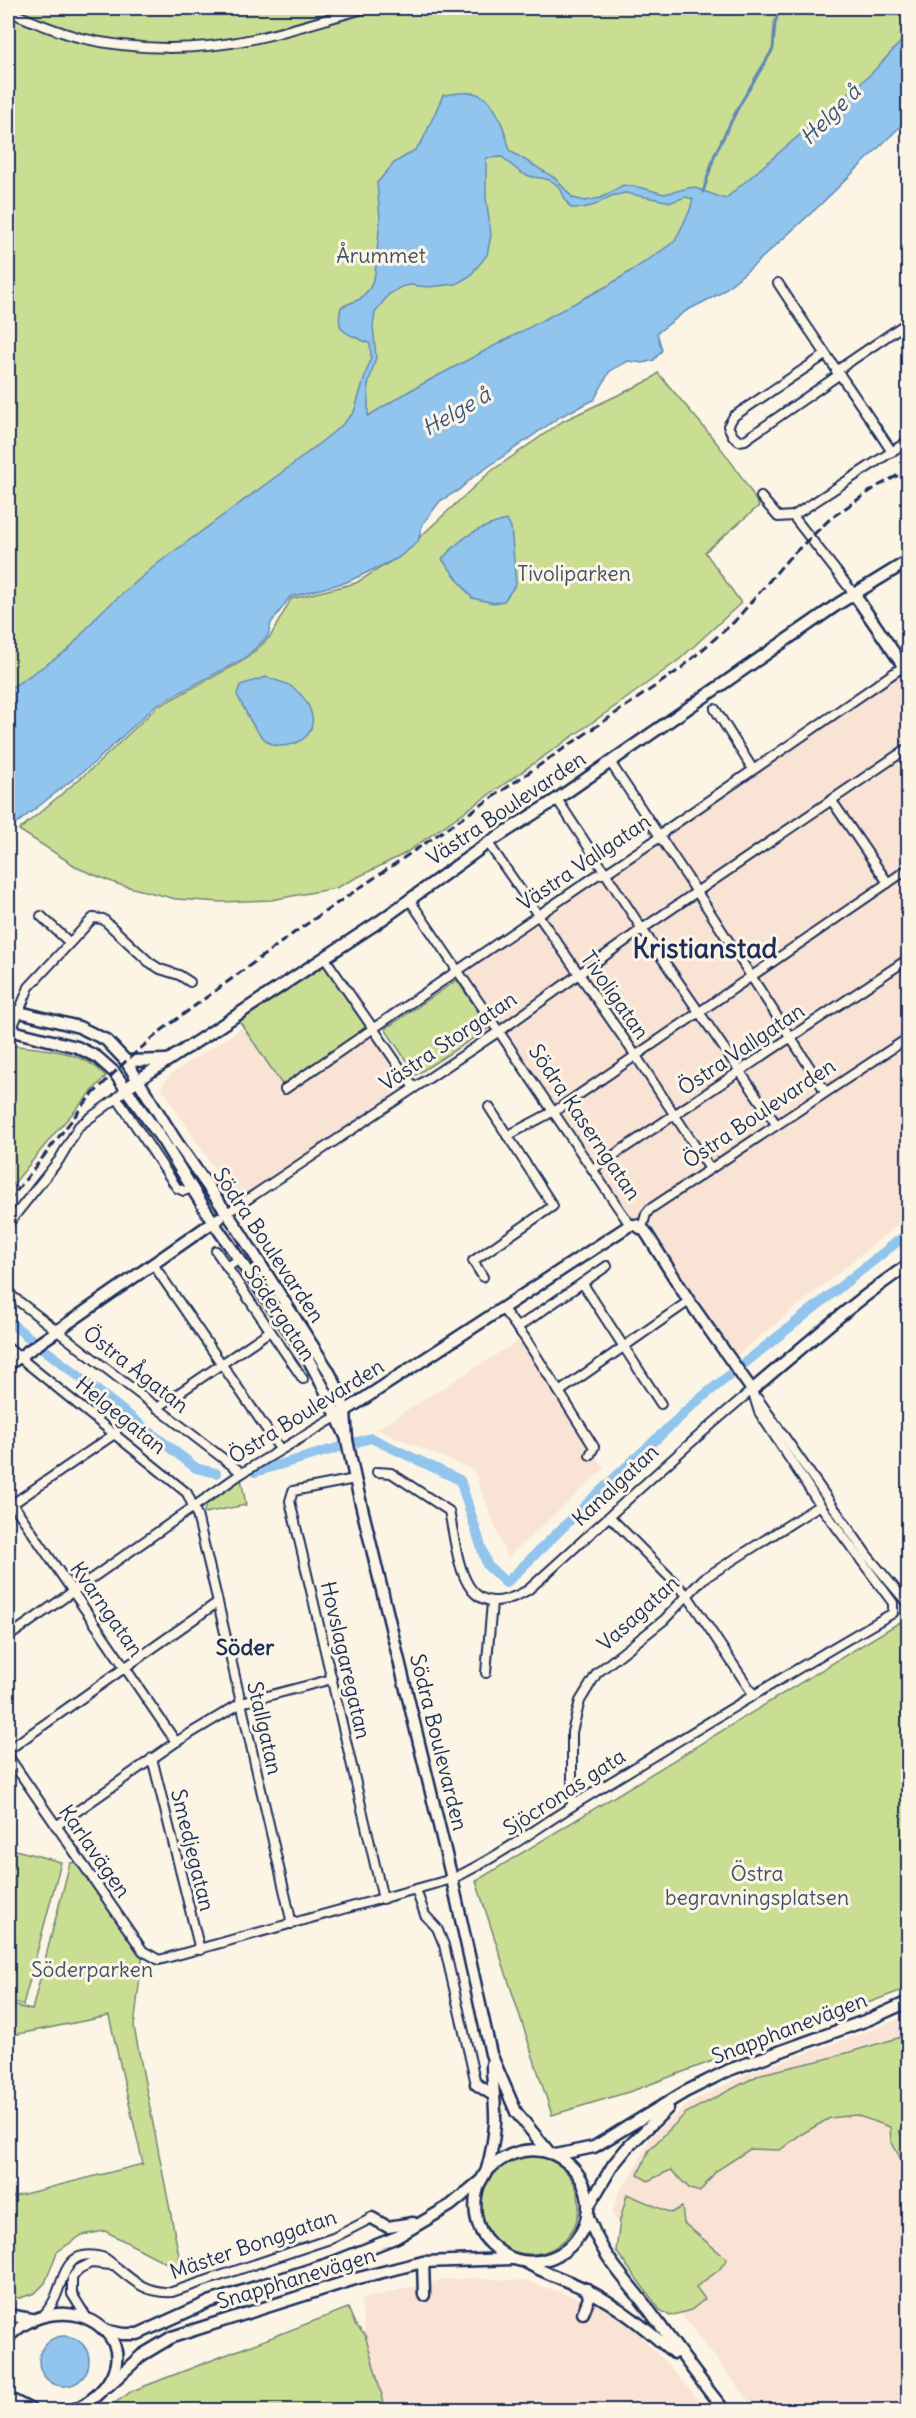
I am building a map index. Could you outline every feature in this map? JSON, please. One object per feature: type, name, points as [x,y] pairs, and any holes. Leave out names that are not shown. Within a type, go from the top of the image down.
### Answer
[{"type":"main road","name":"Västra Boulevarden","points":[[126,1088],[324,957],[488,843],[557,799],[854,594],[909,561]]},
{"type":"main road","points":[[854,594],[906,669]]},
{"type":"main road","name":"Södra Boulevarden","points":[[13,1010],[62,1021],[93,1033],[105,1040],[126,1061],[176,1141],[227,1213],[338,1389],[340,1414],[452,1879],[491,2054],[495,2123],[487,2171]]},
{"type":"main road","name":"Södra Boulevarden","points":[[9,1031],[83,1050],[102,1061],[126,1088],[213,1222],[306,1355],[340,1414]]},
{"type":"main road","points":[[126,1061],[169,1060]]},
{"type":"main road","name":"Västra Storgatan","points":[[8,1365],[227,1213]]},
{"type":"main road","name":"Södra Kaserngatan","points":[[630,1225],[642,1228],[689,1301],[752,1390]]},
{"type":"main road","name":"Östra Boulevarden","points":[[340,1414],[630,1225]]},
{"type":"main road","name":"Kanalgatan","points":[[752,1390],[826,1327],[883,1282],[909,1265]]},
{"type":"main road","name":"Snapphanevägen","points":[[552,2153],[594,2147],[685,2092],[729,2070],[870,2019],[909,2002]]},
{"type":"main road","name":"Södra Boulevarden","points":[[491,2054],[516,2112],[552,2153]]},
{"type":"main road","points":[[476,2084],[493,2096]]},
{"type":"main road","name":"Snapphanevägen","points":[[588,2210],[613,2165],[627,2148],[685,2092]]},
{"type":"main road","points":[[688,2364],[637,2321],[587,2289],[499,2252],[488,2241],[479,2228],[475,2212],[476,2196],[480,2181],[499,2159],[514,2152],[531,2149],[552,2153],[569,2164],[580,2176],[586,2191],[588,2210],[599,2246],[724,2410]]},
{"type":"main road","name":"Snapphanevägen","points":[[104,2330],[130,2335],[145,2332],[209,2302],[334,2262],[397,2237],[431,2218],[480,2181]]},
{"type":"main road","points":[[518,2260],[538,2262],[553,2258],[565,2251],[576,2241],[583,2228],[588,2210]]},
{"type":"main road","points":[[372,2218],[388,2227],[403,2226],[431,2218]]},
{"type":"main road","name":"Snapphanevägen","points":[[72,2410],[89,2402],[142,2355],[172,2337],[355,2279],[423,2262],[518,2260]]},
{"type":"main road","points":[[423,2262],[424,2295]]},
{"type":"main road","points":[[583,2313],[589,2298],[587,2289]]},
{"type":"main road","points":[[8,2315],[31,2319]]},
{"type":"main road","points":[[8,2338],[31,2319],[42,2316],[65,2315],[88,2320],[104,2330],[113,2346],[116,2361],[108,2386]]},
{"type":"main road","points":[[8,2398],[27,2410]]},
{"type":"street","points":[[8,12],[81,38],[119,44],[172,48],[253,39],[367,8]]},
{"type":"street","points":[[778,283],[892,452]]},
{"type":"street","points":[[825,355],[734,416],[728,426],[733,436],[739,441],[745,440],[909,322]]},
{"type":"street","points":[[761,497],[778,517],[794,516],[909,441]]},
{"type":"street","points":[[794,516],[854,594]]},
{"type":"street","name":"Västra Vallgatan","points":[[285,1089],[457,969],[597,875],[606,873],[660,837],[666,830],[752,768],[906,669]]},
{"type":"street","points":[[715,709],[752,768]]},
{"type":"street","name":"Västra Storgatan","points":[[227,1213],[580,976],[642,929],[909,748]]},
{"type":"street","points":[[610,762],[825,1091]]},
{"type":"street","points":[[557,799],[642,929],[776,1124]]},
{"type":"street","points":[[832,801],[888,883]]},
{"type":"street","name":"Tivoligatan","points":[[488,843],[636,1056],[710,1169]]},
{"type":"street","points":[[507,1136],[554,1111],[909,869]]},
{"type":"street","name":"Södra Kaserngatan","points":[[409,899],[500,1030],[630,1225]]},
{"type":"street","points":[[41,916],[69,942]]},
{"type":"street","points":[[9,1031],[13,1010],[29,987],[93,918],[103,919],[149,962],[189,982]]},
{"type":"street","points":[[324,957],[414,1088]]},
{"type":"street","name":"Östra Vallgatan","points":[[593,1169],[909,959]]},
{"type":"street","name":"Östra Boulevarden","points":[[642,1228],[650,1209],[825,1091],[909,1038]]},
{"type":"street","points":[[8,1224],[59,1160],[79,1126],[117,1098],[126,1088]]},
{"type":"street","points":[[117,1098],[177,1188],[184,1191],[192,1188]]},
{"type":"street","points":[[483,1276],[473,1262],[553,1206],[489,1107]]},
{"type":"street","name":"Södergatan","points":[[216,1251],[303,1379]]},
{"type":"street","name":"Södergatan","points":[[227,1267],[240,1259]]},
{"type":"street","points":[[153,1264],[280,1449]]},
{"type":"street","points":[[517,1328],[607,1266]]},
{"type":"street","points":[[583,1284],[661,1404]]},
{"type":"street","name":"Östra Ågatan","points":[[8,1293],[52,1333],[157,1408],[242,1473]]},
{"type":"street","points":[[559,1392],[689,1301]]},
{"type":"street","points":[[502,1308],[594,1447],[590,1455]]},
{"type":"street","points":[[157,1408],[270,1331]]},
{"type":"street","name":"Helgegatan","points":[[8,1348],[23,1354],[187,1493],[194,1506]]},
{"type":"street","name":"Södra Kaserngatan","points":[[752,1390],[759,1412],[820,1505],[893,1603],[893,1613]]},
{"type":"street","name":"Södra Kaserngatan","points":[[752,1390],[867,1555],[909,1604]]},
{"type":"street","name":"Kanalgatan","points":[[492,1602],[513,1598],[528,1590],[610,1517],[653,1474],[752,1390]]},
{"type":"street","name":"Östra Boulevarden","points":[[8,1637],[242,1473],[340,1414]]},
{"type":"street","points":[[9,1503],[116,1433]]},
{"type":"street","points":[[376,1472],[391,1473],[449,1511],[467,1586],[482,1598],[492,1602],[486,1673]]},
{"type":"street","name":"Hovslagaregatan","points":[[356,1479],[293,1491],[290,1501],[383,1899]]},
{"type":"street","name":"Kvarngatan","points":[[9,1503],[176,1742]]},
{"type":"street","name":"Vasagatan","points":[[572,1806],[572,1732],[579,1701],[597,1673],[664,1620],[703,1579],[820,1505]]},
{"type":"street","name":"Stallgatan","points":[[194,1506],[292,1924]]},
{"type":"street","points":[[610,1517],[687,1595],[753,1694]]},
{"type":"street","points":[[8,1750],[218,1602]]},
{"type":"street","name":"Sjöcronas gata","points":[[159,1960],[416,1890],[452,1879],[480,1866],[753,1694],[893,1613]]},
{"type":"street","points":[[56,1826],[176,1742],[241,1703],[332,1679]]},
{"type":"street","name":"Karlavägen","points":[[8,1756],[142,1951],[159,1960]]},
{"type":"street","name":"Smedjegatan","points":[[152,1758],[200,1950]]},
{"type":"street","points":[[416,1890],[425,1915],[438,1928],[444,1946],[476,2084]]},
{"type":"street","name":"Mäster Bonggatan","points":[[42,2316],[55,2298],[64,2270],[82,2257],[105,2258],[146,2290],[161,2293],[179,2291],[333,2238],[372,2218]]},
{"type":"street","points":[[88,2320],[72,2294],[72,2278],[79,2269],[91,2263],[115,2266]]},
{"type":"shaded area","points":[[897,670],[908,687],[908,1179],[901,1184],[908,1195],[908,1216],[730,1361],[462,966]]},
{"type":"shaded area","points":[[243,1027],[285,1089],[369,1031],[406,1086],[237,1203],[161,1087],[171,1074]]},
{"type":"shaded area","points":[[521,1339],[604,1469],[507,1558],[474,1471],[377,1429]]},
{"type":"shaded area","points":[[908,2015],[908,2410],[756,2410],[671,2301],[612,2214],[619,2192],[633,2173],[651,2136],[691,2102],[744,2075]]},
{"type":"shaded area","points":[[474,2278],[526,2281],[597,2304],[630,2326],[665,2361],[707,2410],[386,2410],[365,2335],[361,2299],[441,2280]]},
{"type":"green space","name":"Årummet","points":[[8,8],[908,8],[908,71],[741,231],[8,716]]},
{"type":"green space","name":"Tivoliparken","points":[[658,373],[725,453],[759,506],[705,552],[741,603],[680,659],[623,701],[404,854],[336,888],[271,900],[221,902],[176,899],[117,884],[80,869],[19,830],[96,765],[157,707],[245,660],[270,637],[291,599],[356,583],[390,562],[490,472],[563,421],[650,380]]},
{"type":"green space","points":[[324,957],[372,1029],[285,1089],[236,1016]]},
{"type":"green space","points":[[457,980],[489,1028],[416,1075],[385,1029]]},
{"type":"green space","points":[[8,1045],[48,1049],[73,1055],[96,1067],[106,1076],[54,1134],[8,1191]]},
{"type":"green space","points":[[241,1478],[246,1505],[204,1513],[205,1507],[213,1497]]},
{"type":"green space","name":"Östra begravningsplatsen","points":[[900,1622],[908,1636],[908,1988],[632,2091],[552,2115],[476,1881]]},
{"type":"green space","points":[[8,1848],[61,1862],[23,2005],[8,2001]]},
{"type":"green space","name":"Söderparken","points":[[81,1862],[143,1951],[134,2027],[182,2271],[105,2231],[82,2235],[57,2252],[45,2283],[35,2293],[20,2298],[9,2297],[8,2198],[143,2164],[109,2016],[8,2036],[8,2004],[32,2010],[70,1863]]},
{"type":"green space","points":[[908,2035],[908,2124],[899,2131],[908,2148],[908,2172],[891,2141],[890,2127],[856,2115],[830,2118],[800,2135],[780,2150],[750,2149],[716,2171],[700,2192],[690,2189],[671,2170],[648,2181],[638,2175],[649,2150],[686,2113],[730,2090],[761,2074],[826,2059]]},
{"type":"green space","points":[[530,2156],[549,2160],[564,2171],[575,2186],[579,2205],[575,2224],[564,2239],[549,2250],[530,2254],[511,2250],[496,2239],[485,2224],[481,2205],[485,2186],[496,2171],[511,2160]]},
{"type":"green space","points":[[627,2194],[671,2213],[682,2207],[684,2223],[727,2259],[719,2270],[696,2287],[705,2299],[691,2310],[670,2316],[660,2310],[616,2251],[620,2220]]},
{"type":"green space","points":[[348,2308],[355,2324],[365,2335],[386,2410],[105,2410],[132,2391]]},
{"type":"water","name":"Helge å","points":[[908,34],[908,119],[819,206],[752,267],[719,294],[686,311],[657,333],[662,350],[654,360],[643,363],[628,361],[610,371],[594,400],[561,416],[472,478],[459,490],[440,501],[422,525],[418,542],[398,558],[347,582],[290,597],[271,623],[268,636],[245,658],[156,705],[94,763],[8,830],[8,690],[68,650],[100,613],[157,564],[296,462],[341,426],[354,412],[371,357],[370,344],[342,329],[339,316],[341,307],[360,299],[370,288],[375,274],[380,219],[377,183],[394,163],[415,150],[423,140],[443,95],[469,93],[484,97],[499,118],[510,151],[555,178],[573,198],[585,201],[601,198],[623,185],[664,194],[693,187],[725,199],[871,74]],"holes":[[[502,157],[525,175],[549,180],[556,184],[571,208],[595,205],[611,196],[625,193],[671,202],[686,197],[693,199],[675,241],[648,260],[609,285],[411,390],[368,416],[368,385],[376,357],[373,326],[375,313],[388,295],[401,287],[456,284],[470,276],[487,255],[491,235],[486,197],[486,158]]]},
{"type":"water","points":[[506,520],[511,527],[516,584],[504,601],[494,603],[472,598],[442,559],[471,534]]},
{"type":"water","points":[[266,677],[289,685],[299,693],[310,709],[312,725],[309,733],[293,744],[279,746],[265,740],[251,722],[237,695],[240,685]]},
{"type":"water","points":[[64,2336],[82,2343],[89,2361],[82,2379],[64,2386],[46,2379],[39,2361],[46,2343]]},
{"type":"waterway","points":[[703,192],[715,154],[739,106],[773,49],[775,23],[780,8]]},
{"type":"waterway","points":[[255,1472],[371,1438],[460,1480],[487,1565],[506,1583],[696,1402],[908,1233]]},
{"type":"waterway","points":[[8,1321],[196,1468],[216,1473]]},
{"type":"railway","points":[[8,1202],[89,1098],[126,1061],[162,1030],[298,930],[679,670],[734,622],[788,559],[832,517],[878,486],[908,470]]},
{"type":"district","name":"Kristianstad","points":[[705,948]]},
{"type":"district","name":"Söder","points":[[245,1647]]}]
